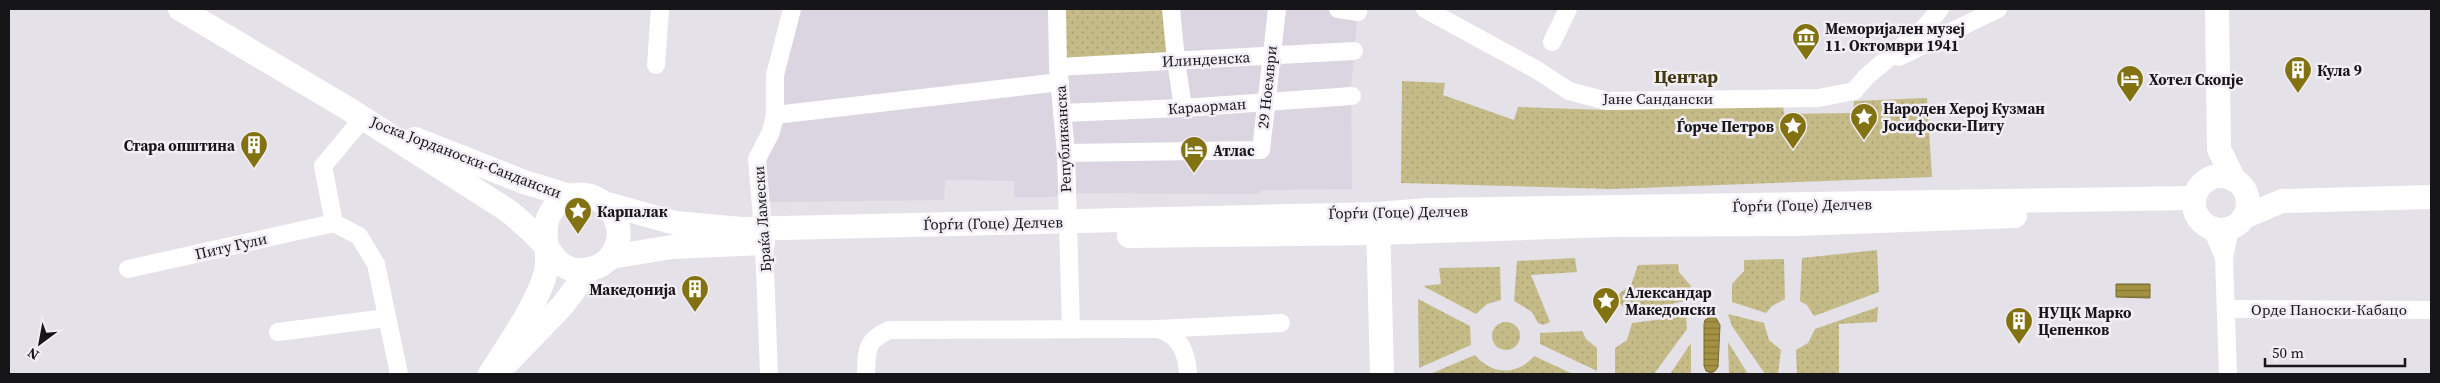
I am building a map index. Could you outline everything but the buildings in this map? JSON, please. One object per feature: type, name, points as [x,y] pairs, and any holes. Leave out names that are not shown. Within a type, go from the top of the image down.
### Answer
[{"type":"main road","name":"Јоска Јорданоски-Сандански","points":[[180,9],[362,118],[507,210],[547,248]]},
{"type":"main road","points":[[2217,9],[2219,149],[2197,198],[2204,224],[2229,225],[2282,201],[2431,197]]},
{"type":"main road","name":"Јоска Јорданоски-Сандански","points":[[362,118],[524,182],[570,196]]},
{"type":"main road","points":[[2219,149],[2247,201],[2229,225]]},
{"type":"main road","points":[[2197,198],[2218,177],[2282,201]]},
{"type":"main road","points":[[490,374],[540,290],[546,270],[547,248],[544,229],[550,212],[559,202],[570,196],[582,195],[594,197],[604,203],[615,217],[620,234],[617,246],[611,257],[602,265],[590,269],[577,270],[565,266],[554,258],[547,248]]},
{"type":"main road","name":"Ѓорѓи (Гоце) Делчев","points":[[611,257],[764,235],[1378,223],[1795,224],[2197,198]]},
{"type":"main road","name":"Ѓорѓи (Гоце) Делчев","points":[[604,203],[675,223],[741,228],[764,235]]},
{"type":"main road","points":[[1378,223],[1382,374]]},
{"type":"main road","points":[[497,374],[562,306],[590,269]]},
{"type":"street","points":[[656,65],[660,9]]},
{"type":"street","name":"Републиканска","points":[[1057,9],[1059,75],[1066,153],[1071,329]]},
{"type":"street","points":[[1171,9],[1183,108]]},
{"type":"street","name":"29 Ноември","points":[[1066,153],[1261,150],[1270,55],[1277,9]]},
{"type":"street","points":[[1338,9],[1358,12]]},
{"type":"street","name":"Јане Сандански","points":[[1425,9],[1537,70],[1569,91],[1607,101],[1820,98],[1854,90],[1880,66]]},
{"type":"street","points":[[1552,42],[1568,9]]},
{"type":"street","points":[[1880,66],[1924,28],[1940,9]]},
{"type":"street","points":[[1880,66],[1998,9]]},
{"type":"street","name":"Браќа Ламески","points":[[769,374],[764,235],[757,159],[770,132],[775,115],[776,74],[793,10]]},
{"type":"street","name":"Илинденска","points":[[775,115],[1176,60],[1354,50]]},
{"type":"street","name":"Караорман","points":[[1062,113],[1183,108],[1352,96]]},
{"type":"street","points":[[362,118],[323,166],[334,223],[359,236],[376,264],[399,374]]},
{"type":"street","name":"Питу Гули","points":[[128,269],[334,223]]},
{"type":"street","points":[[2228,374],[2224,258],[2229,225]]},
{"type":"street","name":"Орде Паноски-Кабацо","points":[[2227,309],[2431,310]]},
{"type":"street","points":[[278,332],[386,318]]},
{"type":"street","points":[[866,374],[867,347],[876,336],[889,330],[1157,329],[1280,323]]},
{"type":"street","points":[[1157,329],[1170,332],[1184,349],[1188,374]]},
{"type":"shaded area","points":[[792,9],[1358,9],[1351,88],[1352,189],[1263,190],[1258,194],[1084,193],[1050,197],[1014,197],[1014,181],[945,180],[944,200],[761,202],[757,159]]},
{"type":"shaded area","points":[[1057,9],[1171,9],[1176,60],[1058,67]]},
{"type":"shaded area","points":[[1402,81],[1445,83],[1443,95],[1514,120],[1518,107],[1607,110],[1783,104],[1784,114],[1853,113],[1854,101],[1927,98],[1932,177],[1612,189],[1401,183]]},
{"type":"shaded area","points":[[1877,250],[1879,292],[1814,316],[1807,305],[1800,301],[1802,258]]},
{"type":"shaded area","points":[[1575,258],[1577,272],[1531,275],[1550,322],[1543,325],[1538,323],[1532,312],[1514,301],[1517,261]]},
{"type":"shaded area","points":[[1784,259],[1785,299],[1772,306],[1766,313],[1732,302],[1732,284],[1744,271],[1744,260]]},
{"type":"shaded area","points":[[1678,264],[1679,272],[1691,286],[1691,300],[1629,312],[1616,300],[1620,293],[1631,285],[1638,265]]},
{"type":"shaded area","points":[[1500,267],[1501,300],[1487,304],[1476,314],[1423,286],[1441,284],[1439,268]]},
{"type":"shaded area","points":[[2116,284],[2150,284],[2150,298],[2116,297]]},
{"type":"shaded area","points":[[1418,299],[1470,326],[1471,345],[1419,368]]},
{"type":"shaded area","points":[[1878,307],[1877,322],[1839,324],[1839,374],[1797,374],[1796,350],[1808,343],[1815,329]]},
{"type":"shaded area","points":[[1728,314],[1764,323],[1769,340],[1781,350],[1778,374],[1765,374],[1732,326]]},
{"type":"shaded area","points":[[1686,316],[1687,329],[1654,374],[1615,374],[1615,348],[1627,340],[1632,323]]},
{"type":"shaded area","points":[[1711,317],[1716,318],[1720,325],[1718,367],[1711,373],[1706,371],[1704,366],[1704,324],[1705,320]]},
{"type":"shaded area","points":[[1506,322],[1516,326],[1520,336],[1516,346],[1506,350],[1496,346],[1492,336],[1496,326]]},
{"type":"shaded area","points":[[1582,331],[1586,339],[1597,348],[1597,371],[1540,344],[1540,333]]},
{"type":"shaded area","points":[[1728,342],[1748,374],[1729,374]]},
{"type":"shaded area","points":[[1691,343],[1691,374],[1670,374]]},
{"type":"shaded area","points":[[1475,355],[1488,366],[1504,371],[1512,370],[1527,363],[1534,356],[1573,374],[1430,374]]},
{"type":"place","name":"Меморијален музеј 11. Октомври 1941","points":[[1806,61]]},
{"type":"place","name":"Кула 9","points":[[2298,94]]},
{"type":"place","name":"Хотел Скопје","points":[[2130,103]]},
{"type":"place","name":"Народен Херој Кузман Јосифоски-Питу","points":[[1864,141]]},
{"type":"place","name":"Ѓорче Петров","points":[[1793,150]]},
{"type":"place","name":"Стара општина","points":[[254,169]]},
{"type":"place","name":"Атлас","points":[[1194,174]]},
{"type":"place","name":"Карпалак","points":[[578,235]]},
{"type":"place","name":"Македонија","points":[[695,313]]},
{"type":"place","name":"Александар Македонски","points":[[1606,325]]},
{"type":"place","name":"НУЦК Марко Цепенков","points":[[2019,345]]},
{"type":"district","name":"Центар","points":[[1686,76]]}]
